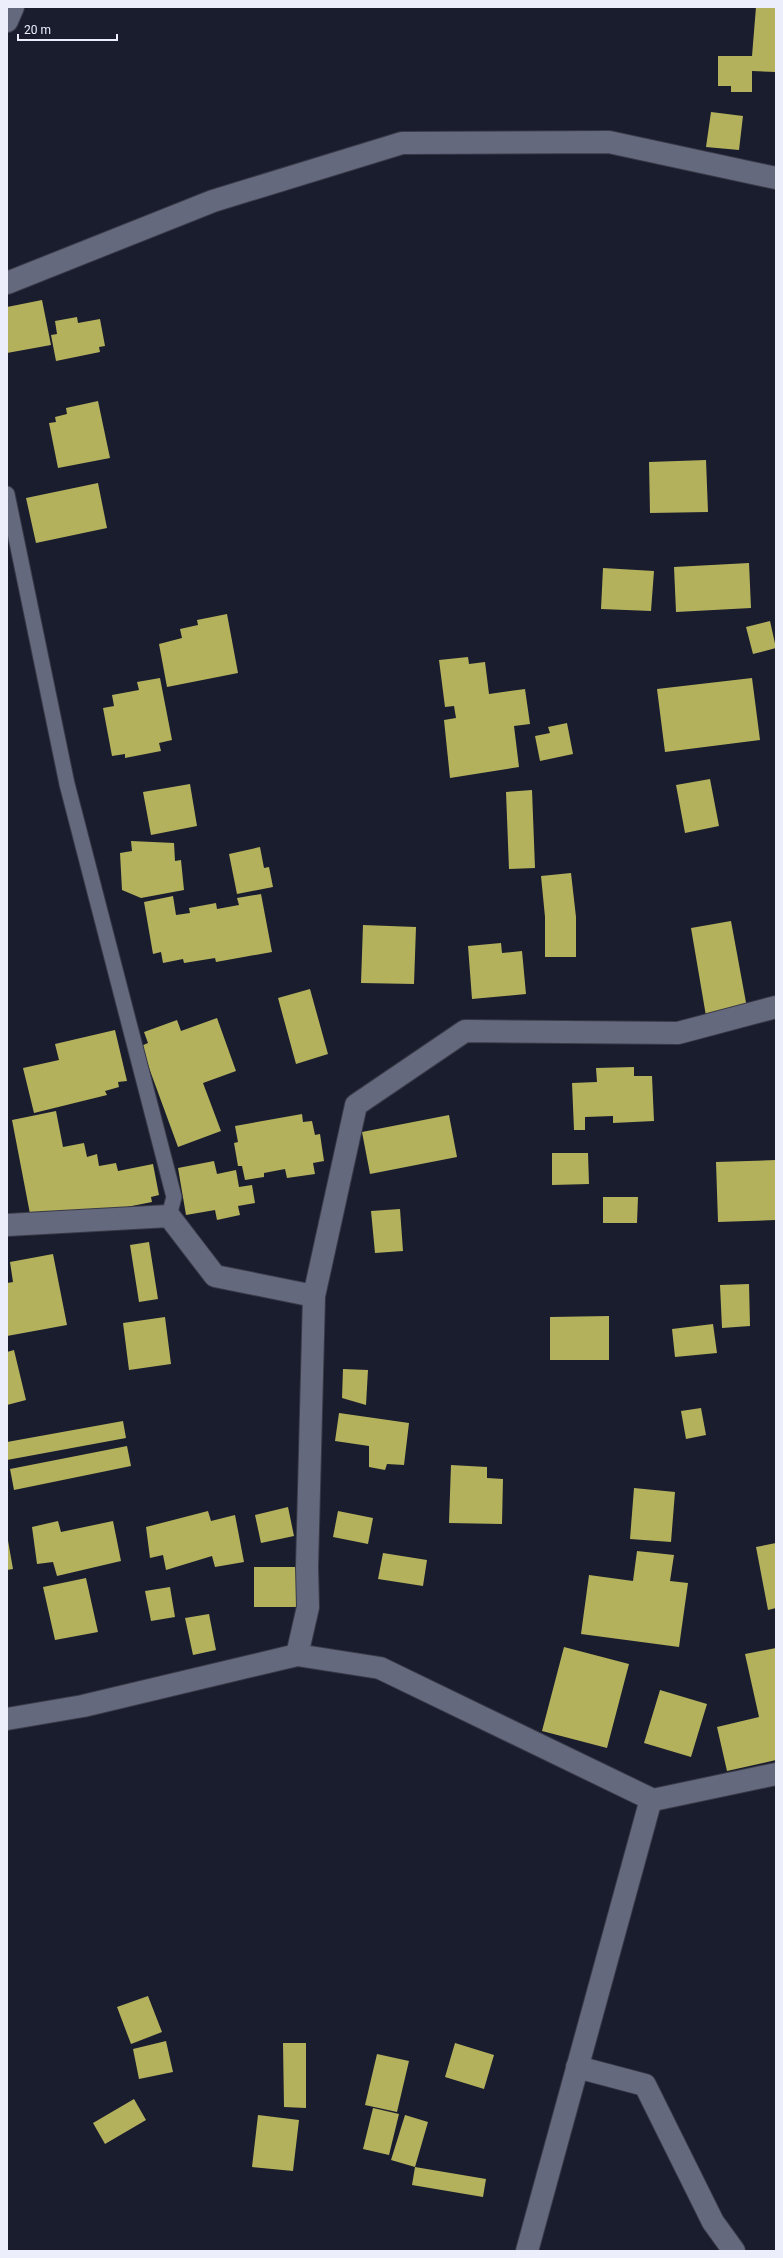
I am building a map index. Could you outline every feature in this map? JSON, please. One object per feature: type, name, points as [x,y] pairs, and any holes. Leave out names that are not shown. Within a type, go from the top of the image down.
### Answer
[{"type":"street","points":[[7,21],[13,7]]},
{"type":"street","points":[[7,283],[213,201],[402,143],[609,142],[776,178]]},
{"type":"street","points":[[297,1655],[308,1607],[307,1567],[314,1296],[356,1105],[465,1031],[678,1033],[776,1007]]},
{"type":"street","points":[[7,1225],[169,1216],[215,1276],[314,1296]]},
{"type":"street","points":[[7,1719],[83,1706],[297,1655],[380,1668],[653,1800],[776,1774]]},
{"type":"street","points":[[527,2251],[651,1799]]},
{"type":"street","points":[[578,2067],[645,2085],[713,2222],[734,2251]]},
{"type":"lane","points":[[7,494],[67,784],[174,1197],[169,1216]]},
{"type":"building","points":[[756,7],[776,7],[776,72],[752,71],[752,92],[731,92],[731,86],[718,86],[718,56],[752,56]]},
{"type":"building","points":[[711,112],[743,116],[739,150],[706,147]]},
{"type":"building","points":[[42,300],[51,345],[7,353],[7,307]]},
{"type":"building","points":[[77,317],[78,323],[100,319],[105,346],[99,347],[100,352],[56,361],[51,335],[57,334],[55,321]]},
{"type":"building","points":[[98,401],[110,458],[58,468],[49,423],[56,422],[55,417],[67,414],[66,408]]},
{"type":"building","points":[[706,460],[708,512],[650,513],[649,462]]},
{"type":"building","points":[[98,483],[107,528],[36,543],[26,498]]},
{"type":"building","points":[[749,563],[751,608],[676,612],[674,567]]},
{"type":"building","points":[[603,568],[654,571],[651,611],[601,609]]},
{"type":"building","points":[[227,614],[238,673],[167,687],[159,644],[182,638],[180,629],[198,625],[197,620]]},
{"type":"building","points":[[770,621],[776,648],[753,654],[746,627]]},
{"type":"building","points":[[468,657],[469,664],[485,662],[489,694],[525,689],[530,724],[514,726],[519,767],[450,778],[444,720],[456,718],[454,706],[445,707],[439,660]]},
{"type":"building","points":[[160,678],[172,740],[159,743],[161,751],[125,758],[125,754],[112,756],[103,708],[114,706],[112,695],[139,690],[137,682]]},
{"type":"building","points":[[752,678],[760,740],[665,752],[657,689]]},
{"type":"building","points":[[567,723],[573,754],[540,761],[535,736],[550,733],[548,727]]},
{"type":"building","points":[[710,779],[719,826],[685,833],[676,785]]},
{"type":"building","points":[[190,784],[197,826],[151,835],[143,792]]},
{"type":"building","points":[[532,790],[535,868],[509,869],[506,792]]},
{"type":"building","points":[[131,841],[174,843],[175,861],[181,860],[184,890],[141,898],[122,890],[120,853],[132,851]]},
{"type":"building","points":[[260,847],[264,868],[269,867],[273,887],[237,894],[229,854]]},
{"type":"building","points":[[571,873],[576,917],[576,957],[545,957],[545,917],[541,876]]},
{"type":"building","points":[[261,894],[272,952],[216,962],[215,958],[184,963],[183,959],[163,963],[161,952],[153,954],[144,902],[173,896],[176,915],[190,913],[189,908],[216,903],[217,909],[239,905],[237,898]]},
{"type":"building","points":[[731,921],[747,1008],[706,1016],[691,928]]},
{"type":"building","points":[[363,925],[416,927],[414,984],[361,983]]},
{"type":"building","points":[[501,943],[502,953],[522,951],[526,994],[472,999],[468,946]]},
{"type":"building","points":[[310,989],[328,1054],[296,1064],[278,998]]},
{"type":"building","points":[[217,1018],[236,1071],[203,1083],[221,1131],[178,1147],[141,1046],[148,1043],[144,1032],[177,1020],[181,1031]]},
{"type":"building","points":[[115,1030],[127,1081],[118,1082],[119,1087],[105,1091],[107,1095],[34,1113],[23,1068],[59,1060],[55,1044]]},
{"type":"building","points":[[634,1067],[634,1076],[652,1076],[654,1121],[613,1123],[613,1116],[585,1117],[585,1130],[574,1130],[572,1083],[597,1082],[596,1068]]},
{"type":"building","points":[[56,1111],[63,1147],[84,1143],[87,1157],[97,1154],[99,1166],[116,1163],[118,1171],[153,1164],[159,1195],[151,1197],[152,1202],[61,1220],[31,1219],[12,1120]]},
{"type":"building","points":[[302,1114],[303,1122],[312,1121],[315,1135],[320,1134],[324,1161],[313,1163],[315,1174],[287,1178],[285,1169],[264,1173],[264,1177],[245,1180],[242,1166],[238,1166],[234,1143],[238,1142],[235,1126]]},
{"type":"building","points":[[449,1115],[457,1157],[370,1174],[362,1132]]},
{"type":"building","points":[[552,1153],[588,1153],[589,1184],[552,1185]]},
{"type":"building","points":[[776,1160],[776,1220],[718,1222],[716,1162]]},
{"type":"building","points":[[214,1161],[217,1174],[236,1170],[239,1187],[252,1185],[255,1203],[238,1206],[240,1215],[217,1220],[215,1210],[186,1215],[178,1168]]},
{"type":"building","points":[[603,1197],[638,1197],[637,1223],[603,1223]]},
{"type":"building","points":[[400,1209],[403,1251],[375,1253],[371,1211]]},
{"type":"building","points":[[149,1242],[158,1299],[139,1302],[130,1245]]},
{"type":"building","points":[[53,1254],[67,1325],[7,1336],[7,1283],[13,1282],[10,1262]]},
{"type":"building","points":[[749,1284],[750,1326],[722,1328],[720,1285]]},
{"type":"building","points":[[609,1316],[609,1360],[550,1360],[550,1317]]},
{"type":"building","points":[[165,1317],[171,1364],[129,1370],[123,1323]]},
{"type":"building","points":[[713,1324],[717,1353],[675,1357],[672,1329]]},
{"type":"building","points":[[14,1350],[26,1400],[7,1405],[7,1352]]},
{"type":"building","points":[[343,1369],[368,1370],[366,1405],[342,1398]]},
{"type":"building","points":[[701,1408],[706,1435],[686,1439],[681,1411]]},
{"type":"building","points":[[339,1413],[409,1423],[404,1465],[387,1464],[385,1470],[369,1467],[369,1446],[335,1441]]},
{"type":"building","points":[[123,1421],[126,1438],[7,1460],[7,1442]]},
{"type":"building","points":[[127,1446],[131,1466],[14,1490],[10,1469]]},
{"type":"building","points":[[451,1465],[487,1467],[487,1478],[503,1479],[502,1524],[449,1523]]},
{"type":"building","points":[[634,1488],[675,1492],[671,1542],[630,1539]]},
{"type":"building","points":[[288,1507],[294,1536],[261,1543],[255,1515]]},
{"type":"building","points":[[208,1511],[211,1521],[235,1515],[244,1562],[215,1567],[212,1556],[166,1570],[163,1555],[150,1558],[146,1527]]},
{"type":"building","points":[[338,1511],[373,1518],[368,1544],[333,1537]]},
{"type":"building","points":[[58,1521],[61,1532],[113,1521],[121,1561],[57,1576],[53,1562],[37,1564],[32,1527]]},
{"type":"building","points":[[7,1535],[13,1569],[7,1570]]},
{"type":"building","points":[[776,1543],[776,1608],[768,1610],[756,1547]]},
{"type":"building","points":[[637,1551],[674,1555],[670,1581],[688,1583],[679,1647],[581,1634],[589,1575],[633,1581]]},
{"type":"building","points":[[383,1553],[427,1560],[423,1586],[378,1579]]},
{"type":"building","points":[[254,1567],[307,1567],[308,1607],[254,1607]]},
{"type":"building","points":[[86,1578],[98,1632],[55,1640],[43,1587]]},
{"type":"building","points":[[170,1587],[175,1617],[151,1621],[145,1591]]},
{"type":"building","points":[[209,1614],[216,1650],[193,1655],[185,1618]]},
{"type":"building","points":[[564,1647],[629,1664],[607,1748],[542,1731]]},
{"type":"building","points":[[776,1648],[776,1760],[727,1771],[717,1727],[759,1717],[745,1654]]},
{"type":"building","points":[[660,1690],[707,1704],[691,1757],[644,1743]]},
{"type":"building","points":[[148,1996],[162,2032],[131,2044],[117,2007]]},
{"type":"building","points":[[166,2041],[173,2072],[139,2079],[133,2049]]},
{"type":"building","points":[[283,2043],[306,2043],[306,2108],[284,2107]]},
{"type":"building","points":[[455,2043],[494,2055],[484,2089],[445,2077]]},
{"type":"building","points":[[377,2054],[409,2061],[397,2112],[365,2105]]},
{"type":"building","points":[[134,2099],[146,2120],[105,2144],[93,2123]]},
{"type":"building","points":[[373,2108],[399,2114],[389,2155],[363,2149]]},
{"type":"building","points":[[258,2115],[299,2120],[293,2171],[252,2167]]},
{"type":"building","points":[[405,2115],[428,2122],[415,2167],[391,2160]]},
{"type":"building","points":[[415,2167],[486,2179],[483,2197],[412,2185]]}]
